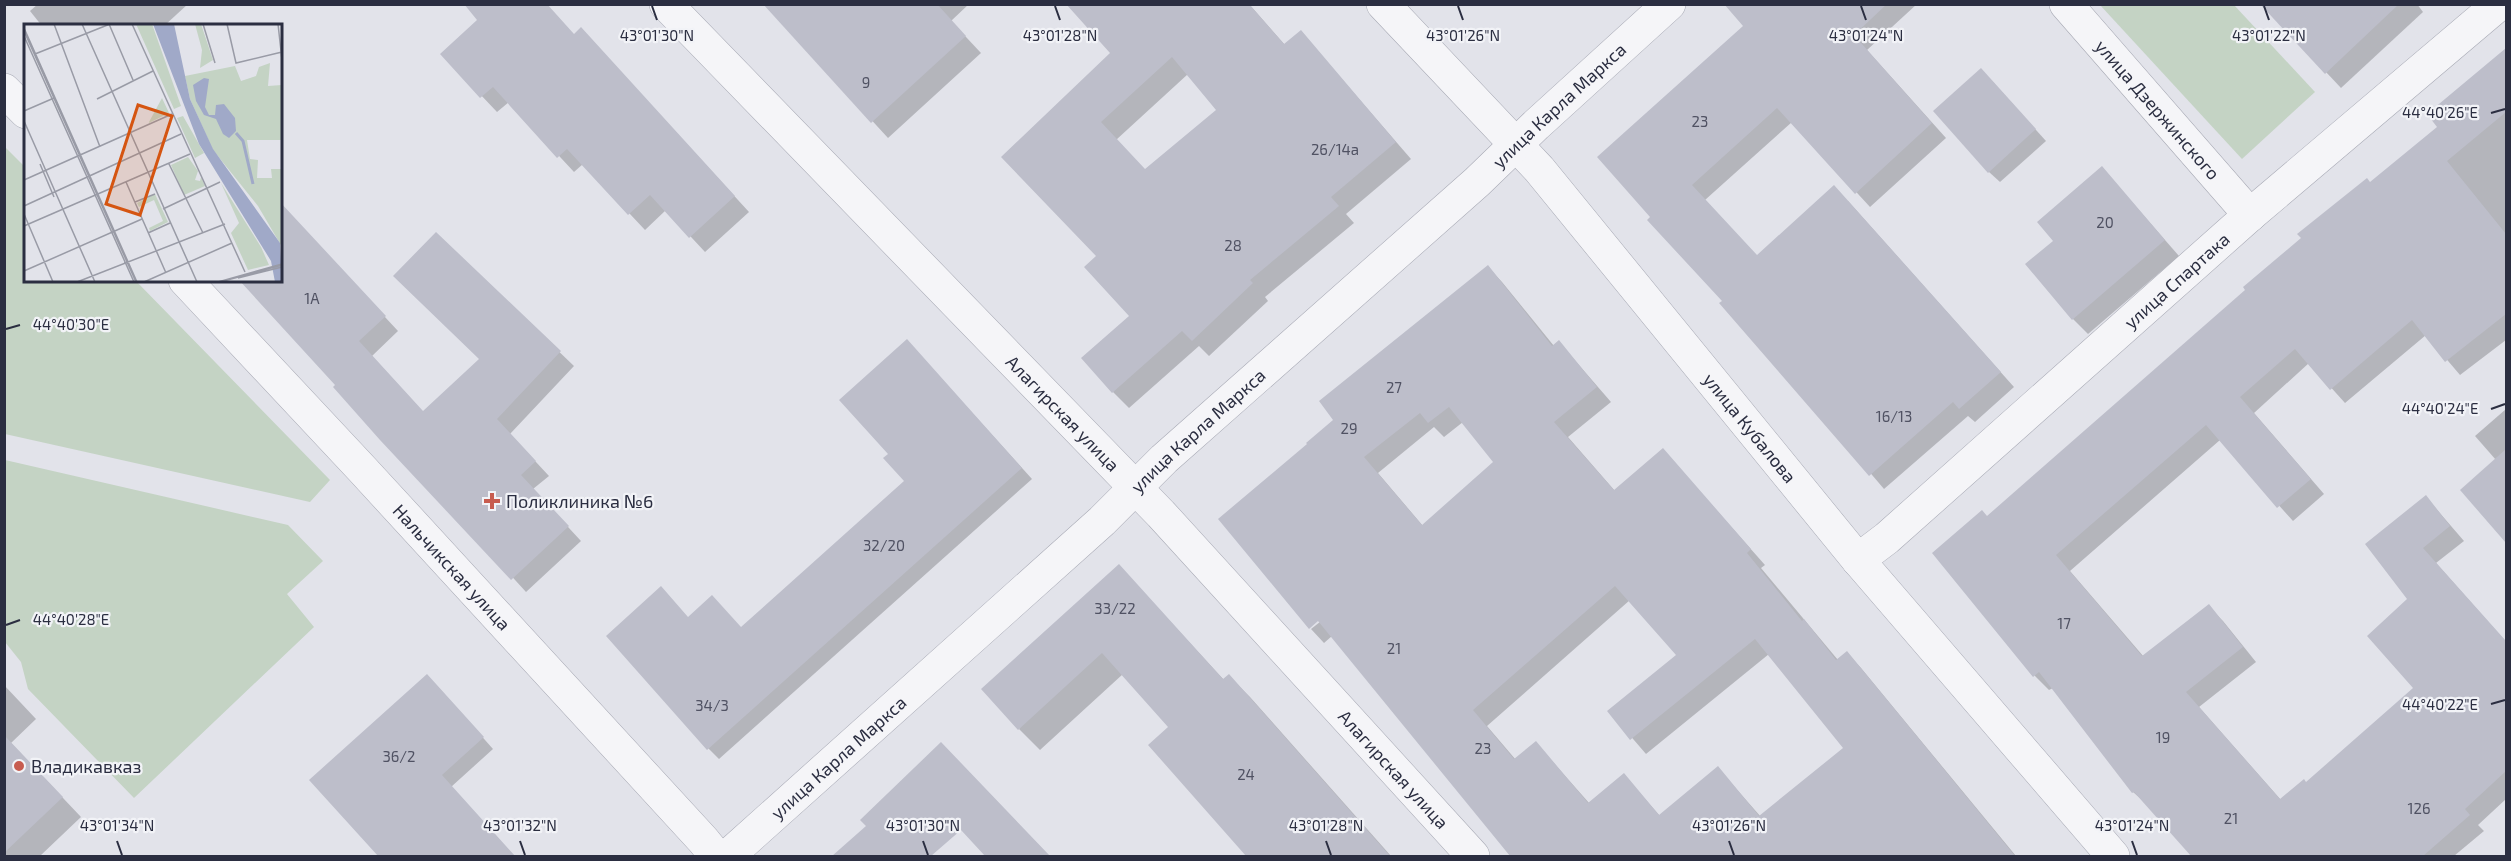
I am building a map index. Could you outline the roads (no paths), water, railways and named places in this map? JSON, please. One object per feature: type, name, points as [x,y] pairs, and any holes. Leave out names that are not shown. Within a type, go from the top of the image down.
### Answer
[{"type":"street","name":"Алагирская улица","points":[[666,4],[1135,488],[1473,856]]},
{"type":"street","name":"улица Кубалова","points":[[1383,4],[1547,178],[1858,560],[2113,856]]},
{"type":"street","name":"улица Карла Маркса","points":[[728,856],[1102,521],[1164,459],[1468,190],[1669,4]]},
{"type":"street","name":"улица Дзержинского","points":[[2066,4],[2250,215]]},
{"type":"street","name":"улица Спартака","points":[[1858,560],[1887,538],[2250,215],[2499,4]]},
{"type":"street","points":[[4,90],[24,110]]},
{"type":"street","name":"Нальчикская улица","points":[[186,282],[362,469],[704,840],[716,856]]},
{"type":"place","name":"Поликлиника №6","points":[[492,501]]},
{"type":"place","name":"Владикавказ","points":[[19,766]]}]
